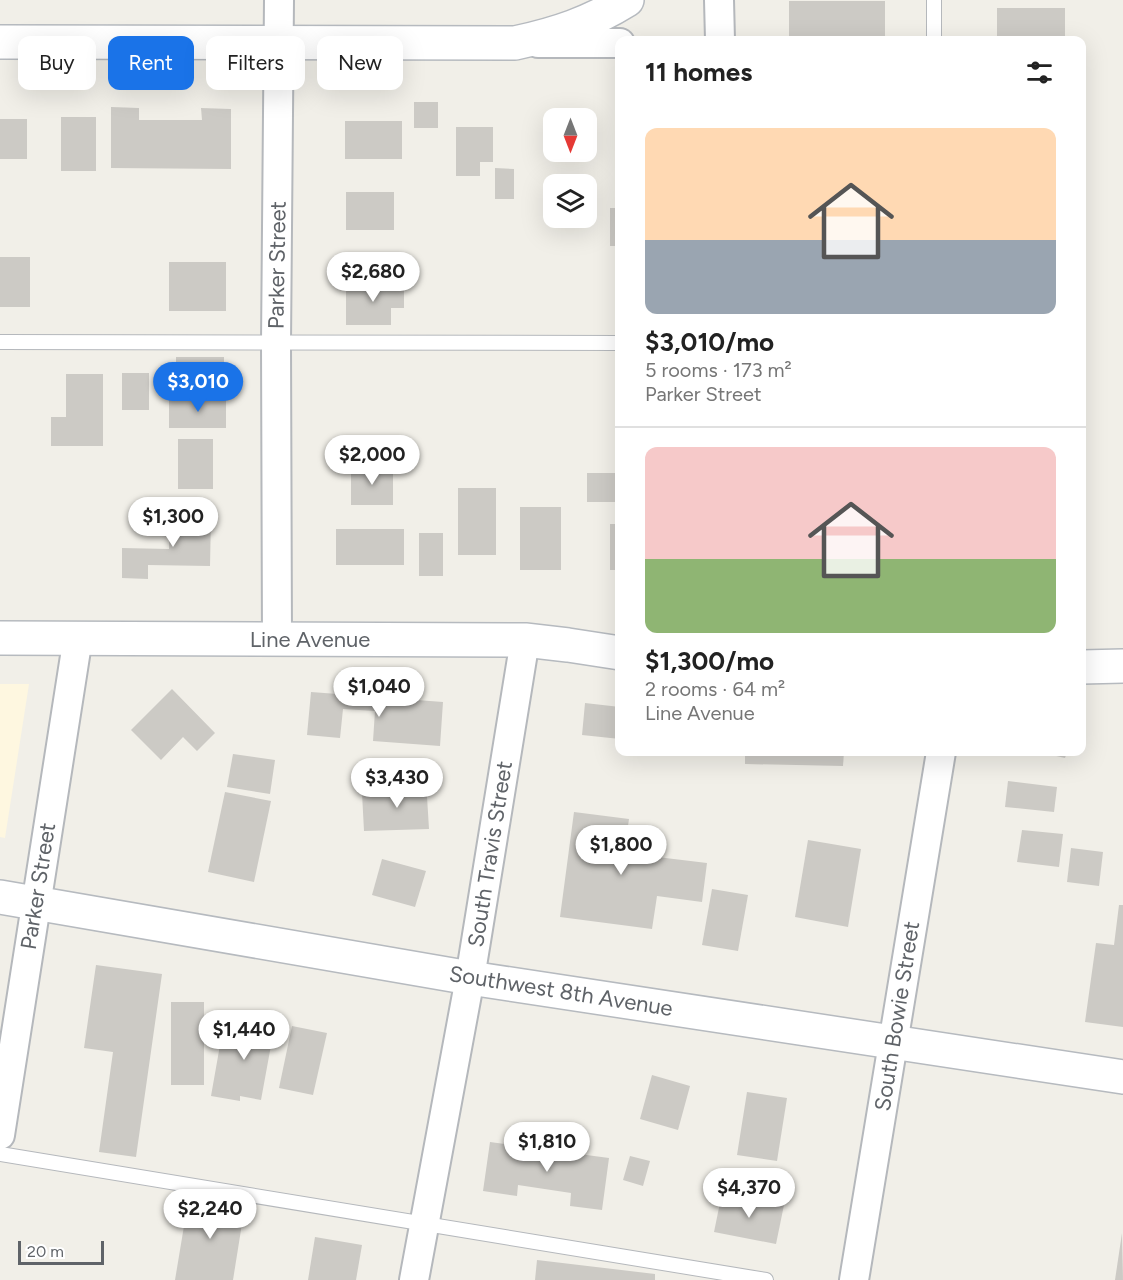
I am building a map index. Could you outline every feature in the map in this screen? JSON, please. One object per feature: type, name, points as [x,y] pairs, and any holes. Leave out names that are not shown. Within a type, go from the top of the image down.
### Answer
[{"type":"street","name":"Parker Street","points":[[279,0],[279,36]]},
{"type":"street","points":[[515,43],[554,35],[627,0]]},
{"type":"street","points":[[720,0],[720,36]]},
{"type":"street","points":[[0,42],[206,43]]},
{"type":"street","points":[[305,44],[615,43]]},
{"type":"street","name":"Parker Street","points":[[277,639],[276,344],[279,90]]},
{"type":"street","name":"Parker Street","points":[[0,1135],[78,637]]},
{"type":"street","name":"Line Avenue","points":[[0,638],[525,640],[615,652]]},
{"type":"street","name":"South Travis Street","points":[[414,1280],[470,978],[525,640]]},
{"type":"street","points":[[1086,667],[1123,666]]},
{"type":"street","name":"South Bowie Street","points":[[854,1280],[940,756]]},
{"type":"street","name":"Southwest 8th Avenue","points":[[0,897],[470,978],[1123,1077]]},
{"type":"lane","points":[[934,0],[934,36]]},
{"type":"lane","points":[[0,342],[615,344]]},
{"type":"lane","points":[[0,1154],[425,1222],[766,1280]]},
{"type":"shaded area","points":[[0,684],[29,684],[5,838],[0,837]]},
{"type":"building","points":[[789,1],[885,1],[885,36],[789,36]]},
{"type":"building","points":[[997,8],[1065,8],[1065,36],[997,36]]},
{"type":"building","points":[[414,102],[438,102],[438,128],[414,128]]},
{"type":"building","points":[[111,107],[139,108],[139,120],[202,120],[201,108],[231,109],[231,169],[111,168]]},
{"type":"building","points":[[61,117],[96,117],[96,171],[61,171]]},
{"type":"building","points":[[0,119],[27,119],[27,159],[0,159]]},
{"type":"building","points":[[345,121],[402,121],[402,159],[345,159]]},
{"type":"building","points":[[456,127],[493,127],[493,162],[480,162],[480,176],[456,176]]},
{"type":"building","points":[[495,168],[514,169],[514,199],[495,199]]},
{"type":"building","points":[[346,192],[394,192],[394,230],[346,230]]},
{"type":"building","points":[[610,208],[615,208],[615,246],[610,246]]},
{"type":"building","points":[[0,257],[30,257],[30,307],[0,307]]},
{"type":"building","points":[[169,262],[226,262],[226,311],[169,311]]},
{"type":"building","points":[[346,284],[404,284],[404,308],[391,308],[391,325],[346,325]]},
{"type":"building","points":[[176,357],[224,357],[224,386],[176,386]]},
{"type":"building","points":[[122,373],[149,373],[149,410],[122,410]]},
{"type":"building","points":[[66,374],[103,374],[103,446],[51,446],[51,417],[66,417]]},
{"type":"building","points":[[169,398],[226,398],[226,428],[169,428]]},
{"type":"building","points":[[178,439],[213,439],[213,489],[178,489]]},
{"type":"building","points":[[351,468],[393,468],[393,505],[351,505]]},
{"type":"building","points":[[587,473],[615,473],[615,502],[587,502]]},
{"type":"building","points":[[458,488],[496,488],[496,555],[458,555]]},
{"type":"building","points":[[520,507],[561,507],[561,570],[520,570]]},
{"type":"building","points":[[170,516],[211,517],[210,566],[148,565],[148,579],[122,578],[122,548],[169,549]]},
{"type":"building","points":[[610,524],[615,524],[615,570],[610,570]]},
{"type":"building","points":[[336,529],[404,529],[404,565],[336,565]]},
{"type":"building","points":[[419,533],[443,533],[443,576],[419,576]]},
{"type":"building","points":[[172,689],[215,733],[197,751],[183,737],[161,760],[131,730]]},
{"type":"building","points":[[311,692],[443,702],[440,746],[373,741],[375,711],[343,709],[340,738],[307,735]]},
{"type":"building","points":[[585,703],[615,706],[615,738],[582,735]]},
{"type":"building","points":[[233,754],[275,760],[270,794],[227,787]]},
{"type":"building","points":[[745,756],[844,756],[843,766],[745,764]]},
{"type":"building","points":[[426,780],[429,829],[364,831],[362,793],[406,791],[406,782]]},
{"type":"building","points":[[1008,781],[1057,787],[1054,812],[1005,807]]},
{"type":"building","points":[[225,792],[271,801],[254,882],[208,872]]},
{"type":"building","points":[[574,812],[629,819],[624,853],[707,863],[702,902],[657,896],[652,929],[560,917]]},
{"type":"building","points":[[1022,830],[1063,834],[1059,867],[1017,862]]},
{"type":"building","points":[[808,840],[861,849],[848,927],[795,917]]},
{"type":"building","points":[[1071,848],[1103,852],[1099,886],[1067,882]]},
{"type":"building","points":[[382,859],[426,871],[415,907],[372,895]]},
{"type":"building","points":[[712,889],[748,895],[738,951],[702,945]]},
{"type":"building","points":[[1119,905],[1123,905],[1123,1027],[1085,1022],[1096,943],[1114,945]]},
{"type":"building","points":[[96,965],[162,974],[136,1157],[99,1152],[113,1052],[84,1048]]},
{"type":"building","points":[[171,1002],[204,1002],[204,1085],[171,1085]]},
{"type":"building","points":[[255,1014],[276,1018],[261,1100],[240,1096],[240,1101],[211,1096],[223,1028],[252,1034]]},
{"type":"building","points":[[292,1026],[327,1033],[313,1095],[279,1088]]},
{"type":"building","points":[[652,1075],[690,1086],[678,1130],[640,1119]]},
{"type":"building","points":[[747,1092],[787,1098],[777,1161],[737,1155]]},
{"type":"building","points":[[490,1142],[609,1158],[602,1210],[570,1206],[571,1193],[518,1185],[517,1196],[483,1191]]},
{"type":"building","points":[[630,1156],[650,1161],[643,1186],[623,1180]]},
{"type":"building","points":[[722,1193],[784,1205],[776,1244],[714,1232]]},
{"type":"building","points":[[189,1196],[245,1205],[233,1280],[175,1280]]},
{"type":"building","points":[[1122,1233],[1123,1280],[1115,1280]]},
{"type":"building","points":[[315,1237],[362,1245],[356,1280],[308,1280]]},
{"type":"building","points":[[537,1260],[655,1274],[655,1280],[535,1280]]}]
